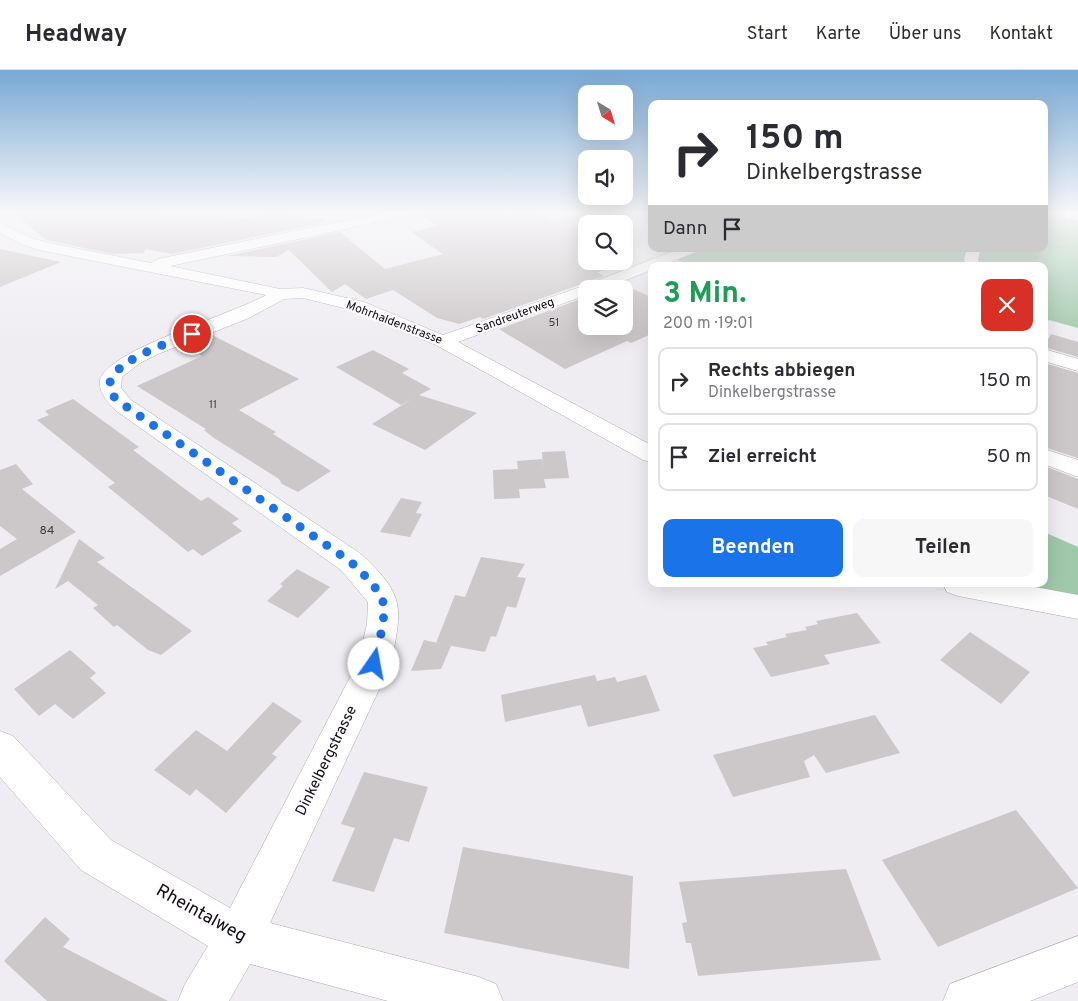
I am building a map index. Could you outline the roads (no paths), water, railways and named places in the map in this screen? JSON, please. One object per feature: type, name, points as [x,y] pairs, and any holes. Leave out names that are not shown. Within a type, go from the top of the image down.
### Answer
[{"type":"street","name":"Mohrhaldenstrasse","points":[[81,255],[150,267],[280,294],[303,293],[358,306],[443,341],[648,453]]},
{"type":"street","points":[[150,267],[204,255]]},
{"type":"street","name":"Sandreuterweg","points":[[657,262],[674,255]]},
{"type":"street","name":"Sandreuterweg","points":[[610,280],[648,266]]},
{"type":"street","name":"Sandreuterweg","points":[[443,341],[578,292]]},
{"type":"street","name":"Dinkelbergstrasse","points":[[202,1001],[240,938],[374,664],[381,629],[383,602],[368,579],[351,562],[124,405],[112,394],[110,385],[113,374],[128,361],[241,314],[280,294]]},
{"type":"street","points":[[1048,356],[1078,365]]},
{"type":"street","points":[[1048,458],[1078,469]]},
{"type":"street","points":[[974,587],[1078,607]]},
{"type":"street","name":"Rheintalweg","points":[[0,749],[96,855],[240,938],[480,1001]]},
{"type":"street","points":[[967,1001],[1078,959]]}]
